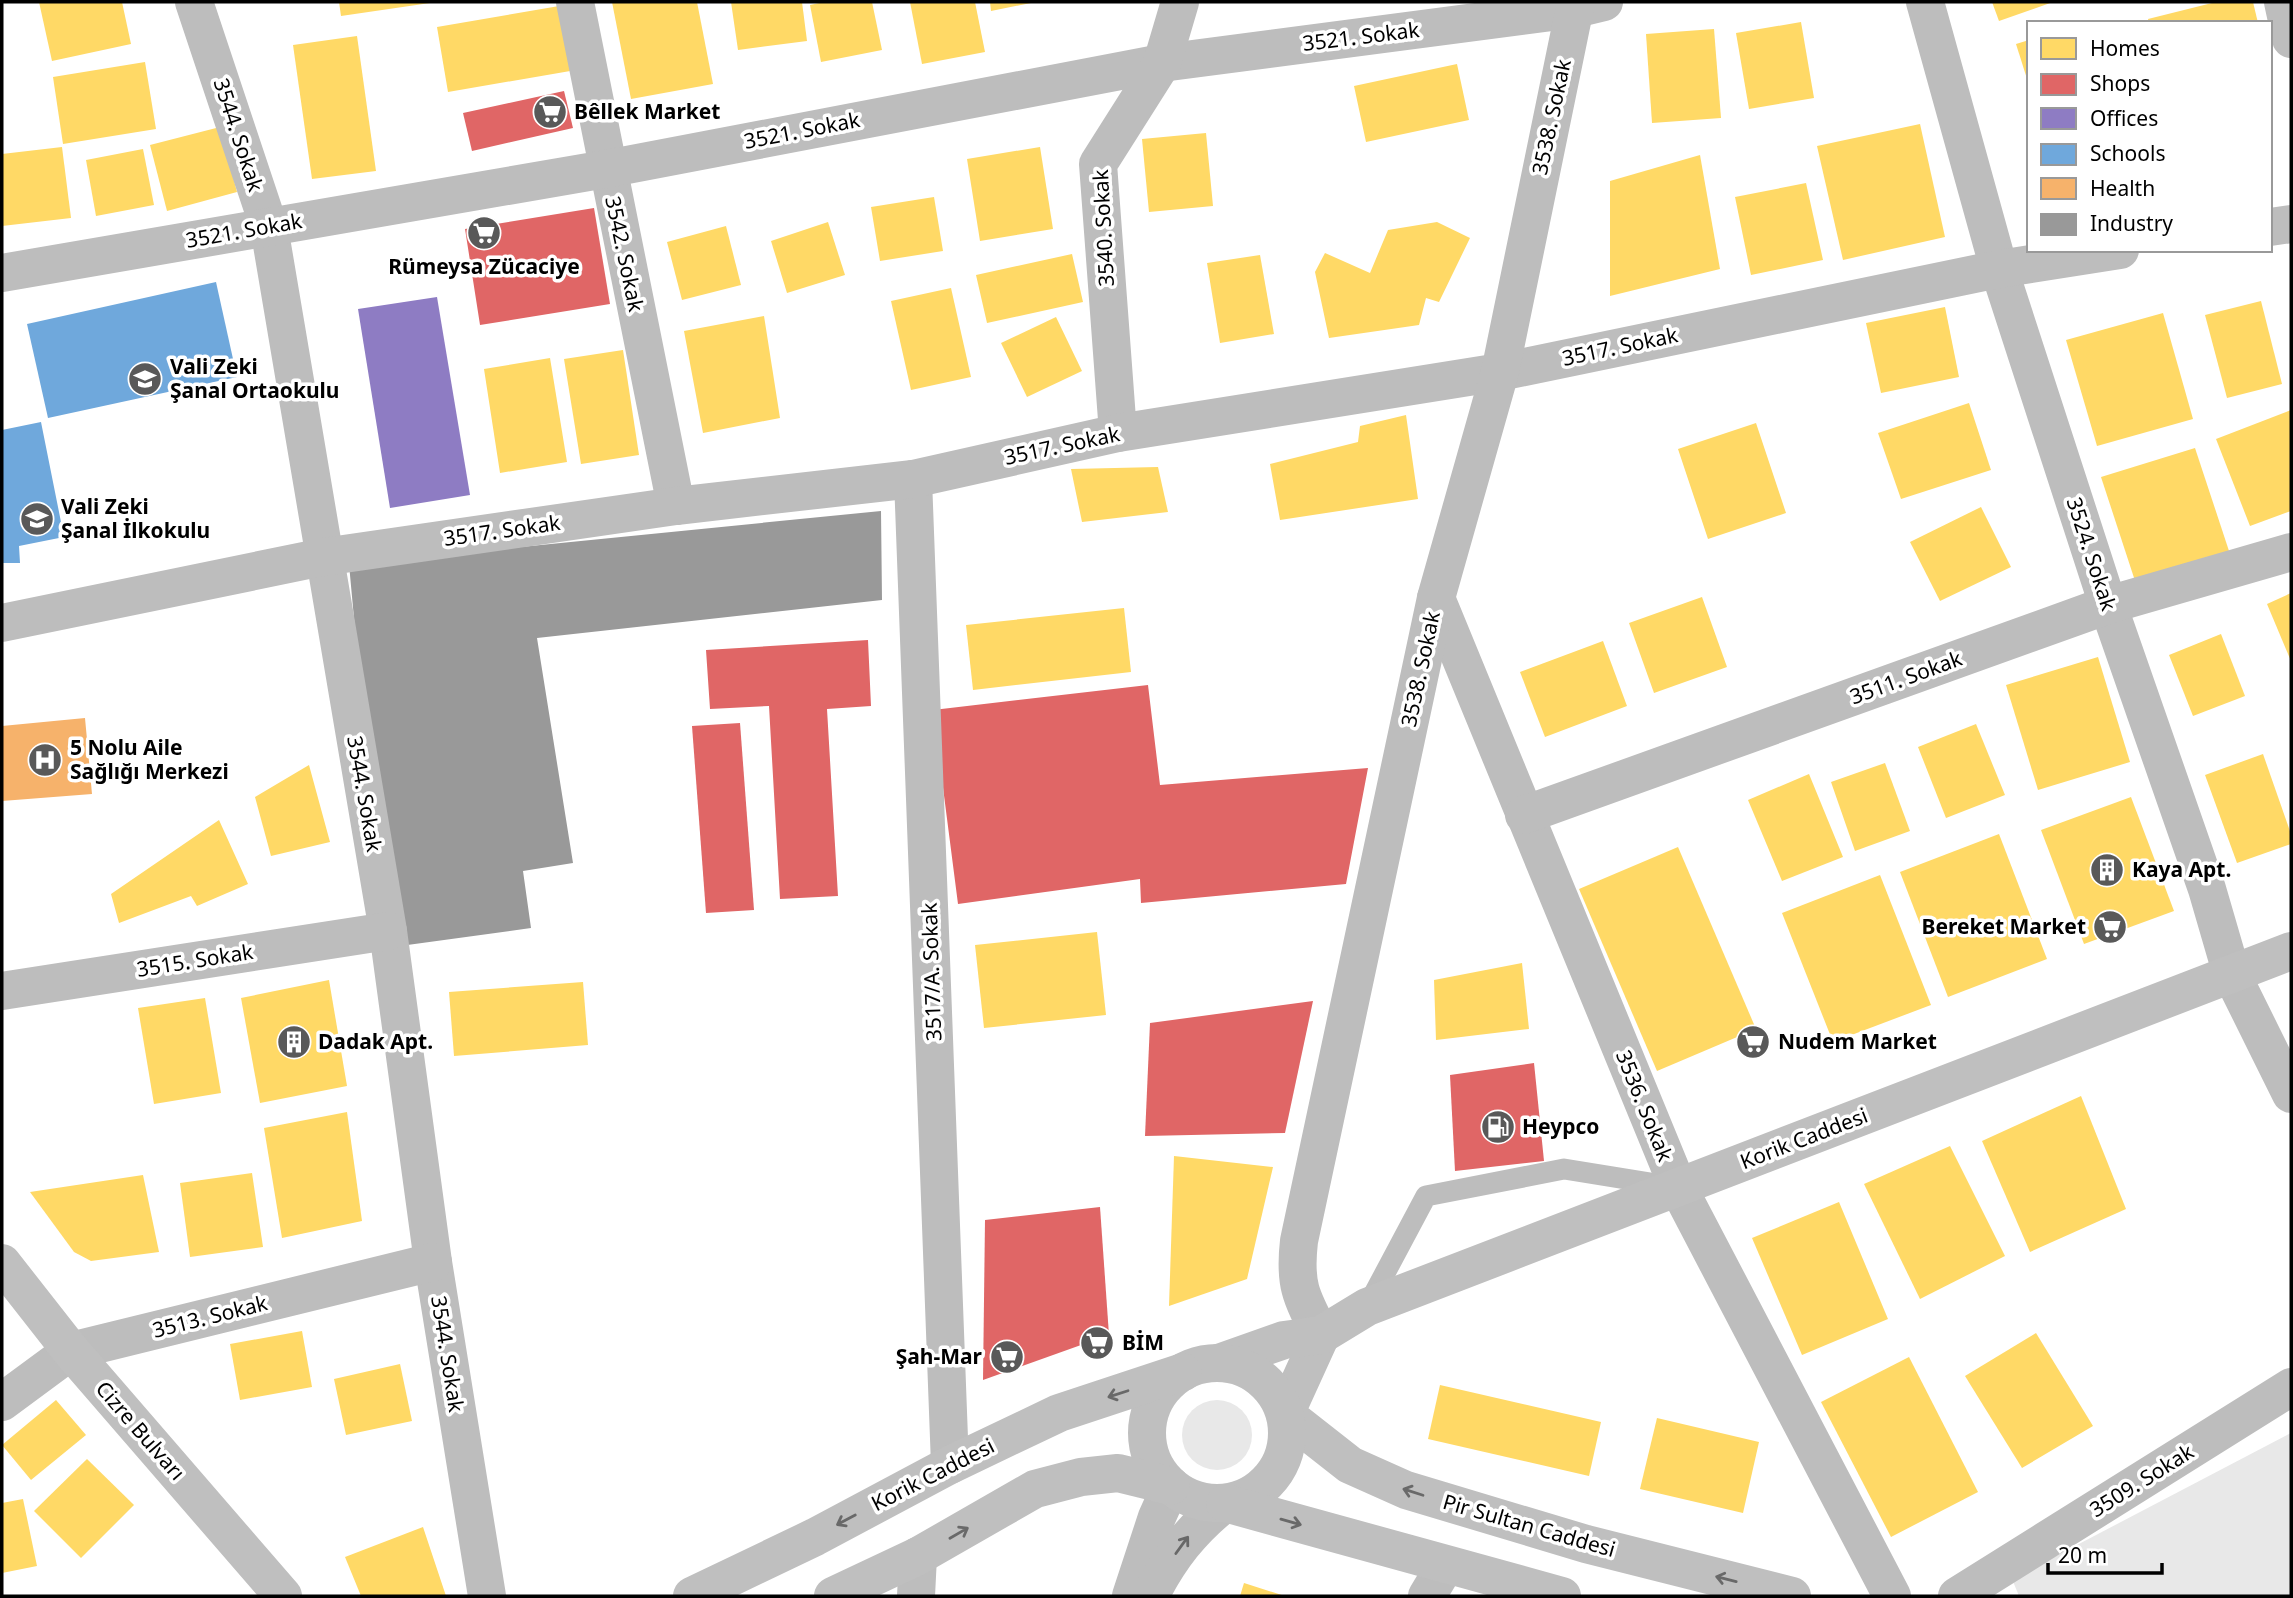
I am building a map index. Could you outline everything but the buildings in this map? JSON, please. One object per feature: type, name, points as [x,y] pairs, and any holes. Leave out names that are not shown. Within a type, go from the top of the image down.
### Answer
[{"type":"main road","name":"Korik Caddesi","points":[[1321,1335],[1367,1307],[2291,951]]},
{"type":"main road","name":"Cizre Bulvarı","points":[[2,1264],[71,1351],[283,1596]]},
{"type":"main road","points":[[1321,1335],[1284,1340],[1219,1363],[1183,1372],[1167,1384],[1156,1399],[1149,1416],[1147,1435],[1150,1454],[1158,1472],[1171,1486],[1188,1497],[1225,1503],[1436,1581],[1562,1596]]},
{"type":"main road","points":[[1285,1415],[1321,1335]]},
{"type":"main road","points":[[1219,1363],[1241,1367],[1261,1378],[1276,1394],[1285,1415],[1287,1438],[1282,1462],[1268,1482],[1248,1496],[1225,1503]]},
{"type":"main road","name":"Korik Caddesi","points":[[692,1596],[815,1537],[950,1465],[1059,1413],[1183,1372]]},
{"type":"main road","name":"Pir Sultan Caddesi","points":[[1285,1415],[1350,1465],[1406,1490],[1586,1544],[1793,1596]]},
{"type":"main road","points":[[833,1596],[918,1556],[1035,1489],[1069,1480],[1118,1473],[1171,1486]]},
{"type":"street","name":"3544. Sokak","points":[[194,2],[269,227],[388,931],[433,1262],[487,1596]]},
{"type":"street","name":"3542. Sokak","points":[[575,2],[606,169],[676,506]]},
{"type":"street","name":"3540. Sokak","points":[[1118,433],[1098,164],[1162,63],[1180,2]]},
{"type":"street","name":"3524. Sokak","points":[[1925,2],[1999,269],[2108,605],[2207,888],[2232,975],[2291,1094]]},
{"type":"street","points":[[2283,2],[2291,39]]},
{"type":"street","name":"3521. Sokak","points":[[2,273],[606,169],[1162,63],[1585,4]]},
{"type":"street","name":"3538. Sokak","points":[[1321,1335],[1299,1292],[1296,1266],[1299,1241],[1436,598],[1500,372],[1585,4]]},
{"type":"street","points":[[2272,227],[2291,224]]},
{"type":"street","name":"3517. Sokak","points":[[2,623],[323,557],[676,506],[913,479],[1118,433],[1500,372],[1999,269],[2107,252]]},
{"type":"street","name":"3517/A. Sokak","points":[[913,479],[950,1465]]},
{"type":"street","name":"3511. Sokak","points":[[1524,815],[2108,605],[2291,552]]},
{"type":"street","name":"3536. Sokak","points":[[1436,598],[1678,1187],[1892,1596]]},
{"type":"street","name":"3515. Sokak","points":[[2,991],[388,931]]},
{"type":"street","name":"3513. Sokak","points":[[2,1402],[71,1351],[433,1262]]},
{"type":"street","name":"3509. Sokak","points":[[1957,1596],[2291,1387]]},
{"type":"street","points":[[1131,1596],[1148,1542],[1171,1486]]},
{"type":"street","points":[[1150,1596],[1163,1572],[1194,1528],[1225,1503]]},
{"type":"street","points":[[916,1596],[918,1556]]},
{"type":"lane","points":[[1367,1307],[1426,1196],[1564,1169],[1678,1187]]},
{"type":"shaded area","points":[[1224,1400],[1237,1406],[1246,1415],[1250,1421],[1250,1449],[1242,1460],[1231,1468],[1210,1470],[1192,1460],[1184,1449],[1182,1428],[1192,1410],[1203,1402]]},
{"type":"shaded area","points":[[2291,1433],[2291,1596],[2019,1596],[2012,1579]]},
{"type":"place","name":"Bêllek Market","points":[[550,112]]},
{"type":"place","name":"Rümeysa Zücaciye","points":[[484,233]]},
{"type":"place","name":"Vali Zeki Şanal Ortaokulu","points":[[145,379]]},
{"type":"place","name":"Vali Zeki Şanal İlkokulu","points":[[37,519]]},
{"type":"place","name":"5 Nolu Aile Sağlığı Merkezi","points":[[45,760]]},
{"type":"place","name":"Kaya Apt.","points":[[2107,870]]},
{"type":"place","name":"Bereket Market","points":[[2110,927]]},
{"type":"place","name":"Dadak Apt.","points":[[294,1042]]},
{"type":"place","name":"Nudem Market","points":[[1753,1042]]},
{"type":"place","name":"Heypco","points":[[1498,1127]]},
{"type":"place","name":"BİM","points":[[1097,1343]]},
{"type":"place","name":"Şah-Mar","points":[[1007,1357]]}]
